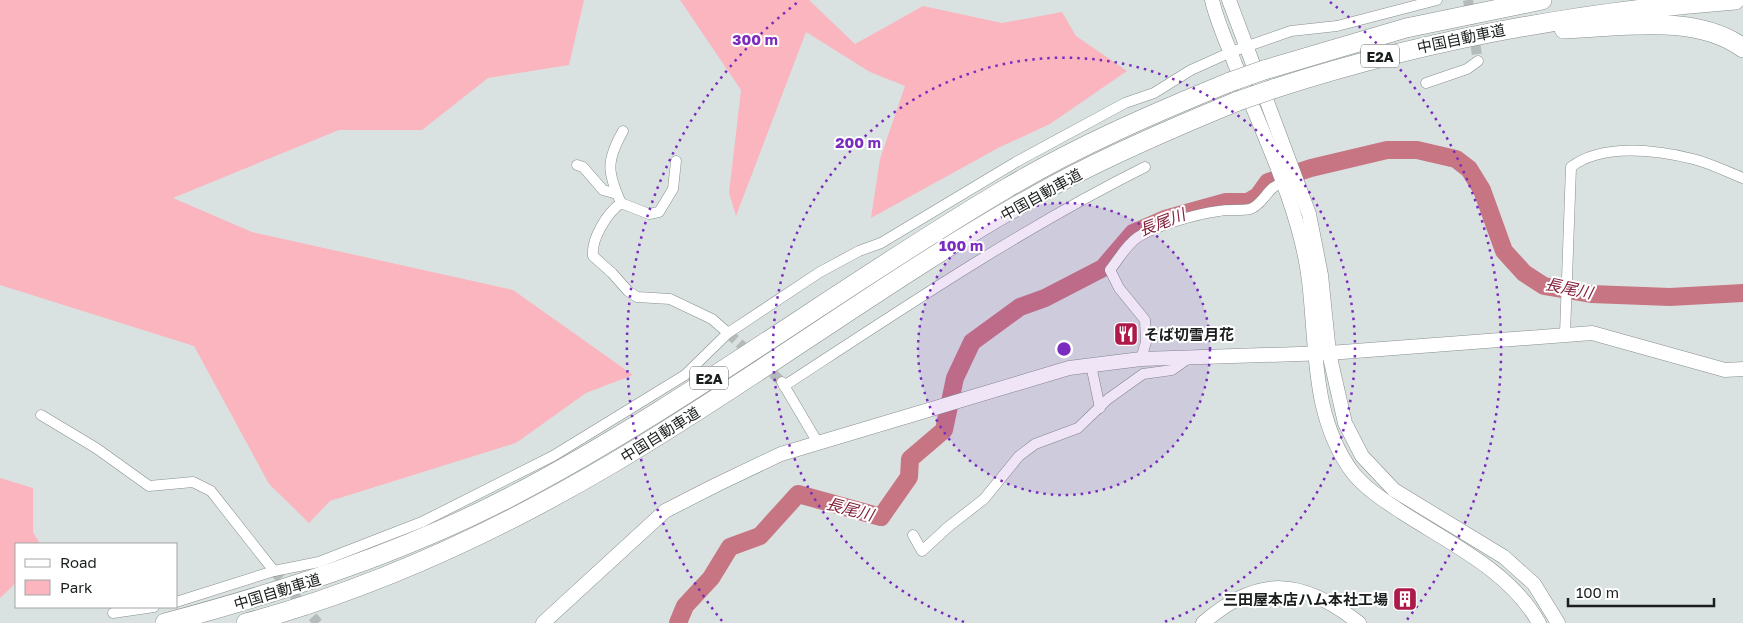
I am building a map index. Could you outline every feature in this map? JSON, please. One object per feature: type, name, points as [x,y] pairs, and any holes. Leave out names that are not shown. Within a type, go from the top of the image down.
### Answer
[{"type":"highway","points":[[1406,28],[1498,0]]},
{"type":"highway","name":"中国自動車道","points":[[165,623],[338,572],[424,538],[482,511],[558,471],[640,422],[885,263],[1009,187],[1153,114],[1264,70],[1406,28],[1542,0]]},
{"type":"highway","name":"中国自動車道","points":[[246,623],[302,607],[389,575],[433,557],[522,514],[623,457],[900,278],[1050,188],[1131,146],[1238,101],[1394,52],[1490,31],[1608,12],[1735,0]]},
{"type":"highway","points":[[1490,31],[1682,25],[1714,33],[1743,48]]},
{"type":"street","points":[[1212,0],[1300,235],[1309,280],[1314,353],[1320,396],[1327,424],[1339,451],[1354,474],[1373,493],[1482,562],[1518,593],[1539,623]]},
{"type":"street","points":[[1229,0],[1309,214],[1321,275],[1329,353],[1345,423],[1362,456],[1375,473],[1394,490],[1504,557],[1534,584],[1558,623]]},
{"type":"street","points":[[178,601],[274,571],[319,562],[422,522],[553,456],[685,375],[728,334],[820,272],[859,251],[881,243],[1016,162],[1108,113],[1154,93],[1191,70],[1231,52],[1291,31],[1337,26],[1437,0]]},
{"type":"street","points":[[1426,83],[1467,69],[1478,61]]},
{"type":"street","points":[[619,199],[612,182],[609,167],[615,145],[623,131]]},
{"type":"street","points":[[1565,334],[1571,167],[1582,158],[1612,152],[1648,151],[1694,159],[1743,178]]},
{"type":"street","points":[[578,165],[583,167],[603,190],[649,214],[659,212],[673,189],[676,161]]},
{"type":"street","points":[[818,443],[783,384],[951,277],[1093,193],[1145,167]]},
{"type":"street","points":[[1141,359],[1146,342],[1145,320],[1119,288],[1110,270],[1130,244],[1138,237],[1166,225],[1218,211],[1249,209],[1258,204],[1275,185],[1282,183]]},
{"type":"street","points":[[619,199],[596,237],[592,248],[593,256],[628,291],[637,297],[670,299],[712,319],[728,334]]},
{"type":"street","points":[[543,623],[665,512],[781,454],[1027,379],[1091,365],[1141,359],[1329,353],[1592,333],[1725,370],[1743,370]]},
{"type":"street","points":[[913,535],[922,551],[948,527],[984,499],[1020,456],[1034,444],[1078,428],[1128,383],[1143,374],[1172,370],[1188,358]]},
{"type":"street","points":[[1091,365],[1100,408]]},
{"type":"street","points":[[41,415],[96,448],[149,486],[193,482],[211,491],[274,571]]},
{"type":"street","points":[[1203,623],[1235,599],[1258,591],[1283,588],[1319,596],[1335,604],[1359,623]]},
{"type":"street","points":[[113,613],[147,608]]},
{"type":"green space","points":[[0,0],[584,0],[569,65],[488,78],[422,130],[339,130],[173,198],[252,232],[513,290],[633,375],[586,393],[516,443],[330,501],[309,523],[269,484],[194,346],[0,285]]},
{"type":"green space","points":[[680,0],[809,0],[855,44],[923,6],[1002,23],[1062,12],[1076,36],[1127,71],[1050,124],[1000,147],[871,218],[880,159],[905,86],[870,72],[806,32],[736,216],[729,193],[741,90]]},
{"type":"green space","points":[[0,478],[33,488],[33,532],[39,543],[15,543],[15,584],[0,598]]},
{"type":"waterway","name":"長尾川","points":[[678,623],[685,606],[711,578],[730,547],[760,536],[798,494],[881,517],[909,477],[910,459],[944,430],[955,378],[972,342],[1020,307],[1045,298],[1103,268],[1133,233],[1165,219],[1226,202],[1248,202],[1258,196],[1268,182],[1311,168],[1387,150],[1417,150],[1456,159],[1469,169],[1482,190],[1504,251],[1524,273],[1544,286],[1591,294],[1670,297],[1743,293]]},
{"type":"tunnel","points":[[1468,0],[1478,61]]},
{"type":"tunnel","points":[[728,333],[782,382]]},
{"type":"tunnel","points":[[274,571],[318,623]]},
{"type":"place","name":"そば切雪月花","points":[[1126,334]]},
{"type":"place","name":"三田屋本店ハム本社工場","points":[[1405,599]]}]
